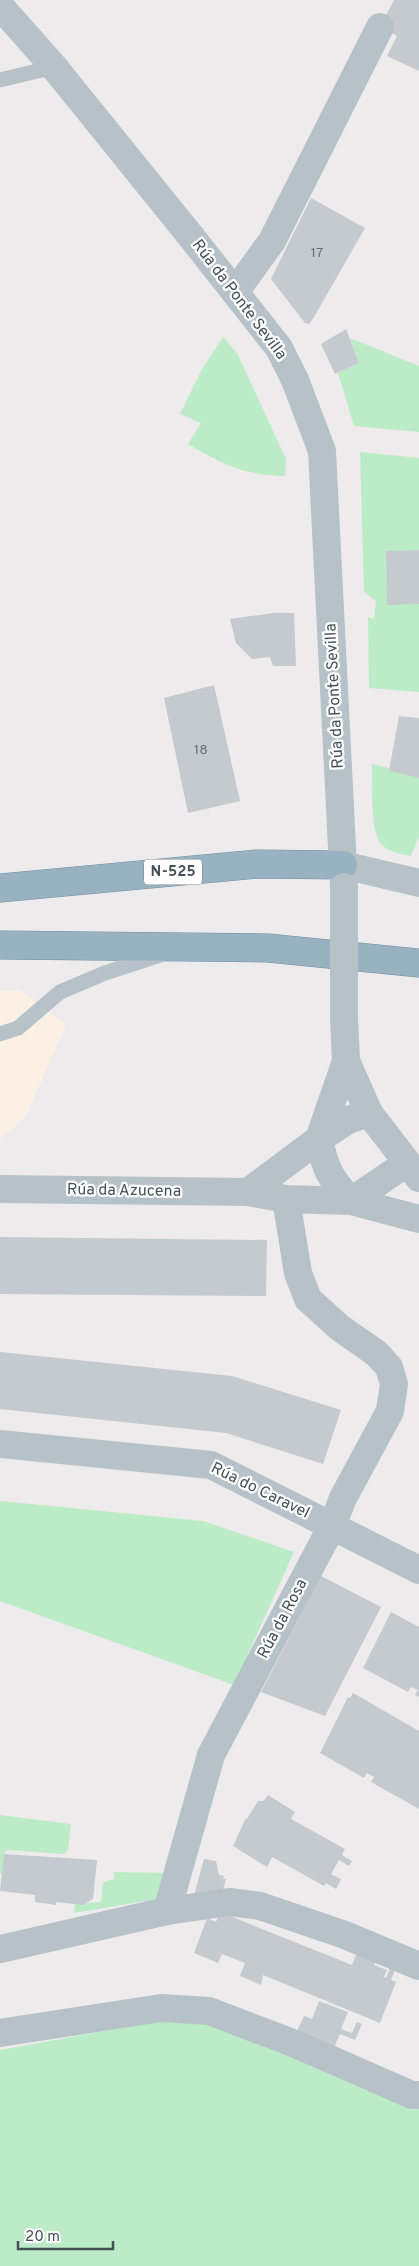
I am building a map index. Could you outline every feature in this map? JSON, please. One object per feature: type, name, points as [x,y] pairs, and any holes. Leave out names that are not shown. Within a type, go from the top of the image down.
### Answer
[{"type":"highway","name":"N-525","points":[[2,888],[257,864],[343,876]]},
{"type":"highway","points":[[0,946],[268,948],[419,963]]},
{"type":"street","name":"Rúa da Ponte Sevilla","points":[[0,6],[54,67],[281,352],[295,380],[322,450],[343,876],[346,1060]]},
{"type":"street","points":[[235,292],[272,241],[380,27]]},
{"type":"street","points":[[343,876],[419,883]]},
{"type":"street","points":[[346,1060],[369,1112],[413,1170],[351,1201],[335,1183],[324,1165],[320,1139],[346,1060]]},
{"type":"street","points":[[248,1192],[348,1120],[369,1112]]},
{"type":"street","name":"Rúa da Azucena","points":[[0,1189],[248,1192],[286,1199],[351,1201],[419,1219]]},
{"type":"street","name":"Rúa da Rosa","points":[[167,1911],[211,1755],[332,1526],[343,1498],[390,1411],[394,1384],[389,1367],[376,1352],[340,1328],[308,1299],[298,1273],[286,1199]]},
{"type":"street","name":"Rúa do Caravel","points":[[0,1444],[211,1465],[419,1570]]},
{"type":"street","points":[[0,1949],[167,1911],[229,1902],[260,1906],[345,1934],[419,1966]]},
{"type":"street","points":[[0,2033],[161,2008],[209,2011],[293,2043],[412,2095],[419,2095]]},
{"type":"lane","points":[[0,80],[54,67]]},
{"type":"lane","points":[[0,1034],[18,1028],[60,992],[105,973],[187,947]]},
{"type":"shaded area","points":[[21,990],[66,1025],[25,1118],[0,1138],[0,991]]},
{"type":"green space","points":[[223,337],[237,353],[286,459],[285,476],[257,474],[234,468],[188,444],[201,423],[180,414],[201,371]]},
{"type":"green space","points":[[350,338],[419,366],[419,432],[354,426],[338,373],[359,363]]},
{"type":"green space","points":[[360,452],[419,458],[419,692],[369,688],[368,617],[374,619],[376,601],[364,592]]},
{"type":"green space","points":[[372,764],[389,768],[389,771],[419,778],[419,836],[411,856],[388,849],[378,839],[373,819]]},
{"type":"green space","points":[[0,1501],[203,1521],[294,1552],[234,1685],[0,1601]]},
{"type":"green space","points":[[0,1815],[71,1824],[68,1850],[63,1854],[6,1850],[2,1874],[0,1874]]},
{"type":"green space","points":[[114,1872],[170,1873],[158,1899],[74,1913],[75,1904],[101,1902],[103,1882],[114,1879]]},
{"type":"green space","points":[[165,2020],[213,2025],[419,2108],[419,2266],[0,2266],[0,2050]]},
{"type":"building","points":[[394,0],[419,0],[419,71],[387,56],[397,36],[380,27]]},
{"type":"building","points":[[311,198],[365,228],[309,324],[305,323],[271,279]]},
{"type":"building","points":[[346,329],[359,363],[335,374],[321,344]]},
{"type":"building","points":[[419,550],[419,604],[387,605],[386,551]]},
{"type":"building","points":[[273,613],[294,613],[296,666],[273,666],[270,657],[252,659],[236,643],[230,619]]},
{"type":"building","points":[[214,685],[240,801],[188,813],[164,698]]},
{"type":"building","points":[[399,716],[419,718],[419,778],[389,771]]},
{"type":"building","points":[[0,1237],[267,1240],[266,1296],[0,1294]]},
{"type":"building","points":[[0,1352],[232,1376],[341,1410],[323,1464],[226,1433],[0,1409]]},
{"type":"building","points":[[321,1576],[381,1607],[325,1716],[261,1692]]},
{"type":"building","points":[[391,1612],[419,1627],[419,1697],[415,1695],[418,1690],[411,1687],[408,1692],[363,1668]]},
{"type":"building","points":[[353,1693],[419,1731],[419,1809],[371,1782],[374,1777],[367,1773],[364,1778],[320,1753],[348,1697],[350,1698]]},
{"type":"building","points":[[268,1795],[295,1812],[291,1818],[293,1820],[345,1849],[342,1855],[352,1861],[349,1866],[339,1860],[331,1874],[341,1879],[336,1889],[326,1883],[324,1886],[272,1857],[267,1867],[233,1846],[246,1818],[258,1801],[264,1801]]},
{"type":"building","points":[[4,1854],[97,1860],[93,1899],[83,1905],[56,1902],[56,1905],[35,1902],[35,1895],[0,1891]]},
{"type":"building","points":[[204,1859],[216,1861],[219,1875],[224,1876],[223,1879],[226,1879],[223,1890],[193,1899]]},
{"type":"building","points":[[220,1912],[352,1965],[358,1950],[377,1958],[374,1965],[387,1970],[384,1977],[386,1978],[392,1963],[397,1965],[391,1980],[396,1982],[380,2023],[263,1975],[261,1985],[240,1976],[245,1963],[222,1954],[218,1963],[194,1953],[207,1918],[216,1922]]},
{"type":"building","points":[[319,2001],[348,2012],[341,2029],[352,2033],[357,2022],[362,2024],[355,2040],[340,2034],[334,2048],[296,2033],[304,2016],[312,2019]]}]
